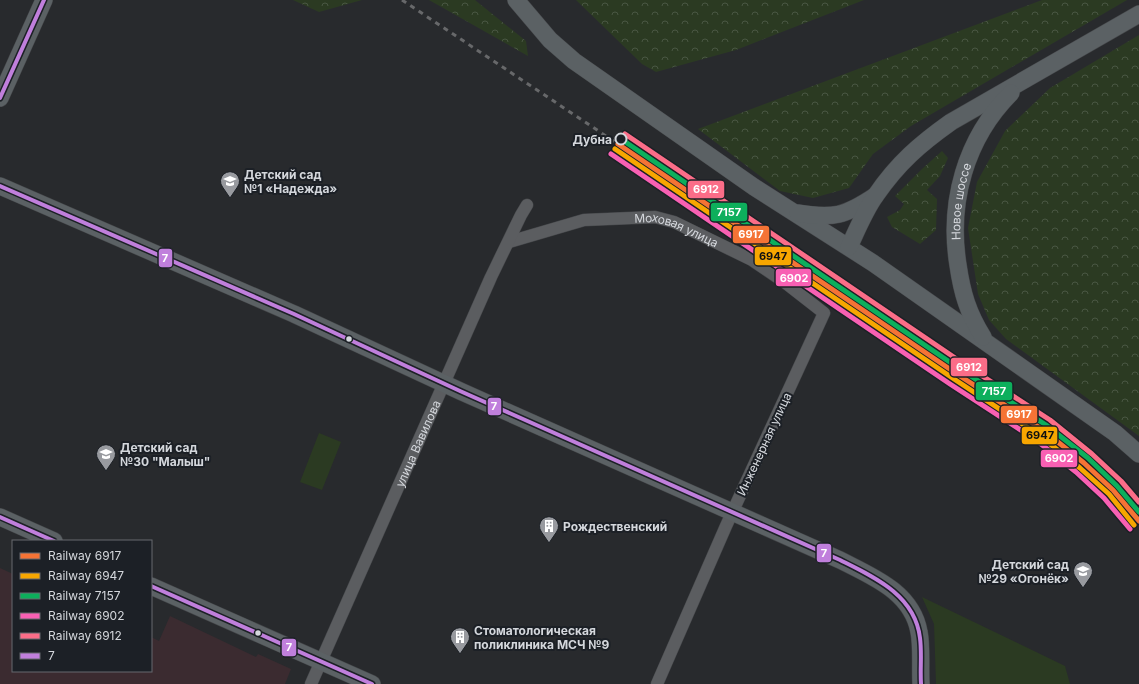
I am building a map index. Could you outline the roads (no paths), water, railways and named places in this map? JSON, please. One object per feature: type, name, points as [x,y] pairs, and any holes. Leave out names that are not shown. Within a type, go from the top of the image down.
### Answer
[{"type":"main road","points":[[0,98],[44,0]]},
{"type":"main road","points":[[516,0],[555,45],[574,62],[754,187],[849,247]]},
{"type":"main road","points":[[531,0],[535,15],[542,29]]},
{"type":"main road","name":"Новое шоссе","points":[[1139,14],[951,122],[926,140],[907,156],[875,196],[849,247],[1115,433],[1139,454]]},
{"type":"main road","name":"Новое шоссе","points":[[988,343],[970,315],[962,293],[955,246],[956,205],[962,176],[974,144],[1004,100],[1032,76]]},
{"type":"main road","points":[[951,122],[965,124],[971,130],[974,144]]},
{"type":"main road","points":[[0,186],[294,314],[444,383],[840,560],[886,584],[903,598],[912,611],[919,632],[921,684]]},
{"type":"main road","name":"Новое шоссе","points":[[793,212],[819,216],[838,216],[860,206],[875,196]]},
{"type":"main road","points":[[938,309],[948,305],[956,296],[960,288],[960,279]]},
{"type":"main road","points":[[0,517],[52,540]]},
{"type":"main road","points":[[152,586],[372,684]]},
{"type":"street","name":"улица Вавилова","points":[[311,684],[491,277],[527,205]]},
{"type":"street","name":"Моховая улица","points":[[508,242],[584,220],[655,217],[674,222],[752,260],[783,281],[824,313]]},
{"type":"street","name":"Инженерная улица","points":[[657,684],[733,512],[824,313]]},
{"type":"railway","points":[[402,0],[618,144]]},
{"type":"rail line","name":"6912","points":[[625,134],[964,364],[1050,420],[1092,454],[1121,481],[1139,502]]},
{"type":"rail line","name":"7157","points":[[621,139],[960,369],[1046,425],[1088,458],[1117,486],[1139,512]]},
{"type":"rail line","name":"6917","points":[[618,144],[957,374],[1043,430],[1084,463],[1113,490],[1139,521]]},
{"type":"rail line","name":"6947","points":[[615,149],[1039,435],[1109,494],[1134,525]]},
{"type":"rail line","name":"6902","points":[[611,154],[950,384],[1036,440],[1076,472],[1104,498],[1130,529]]},
{"type":"place","name":"Дубна","points":[[621,139]]},
{"type":"place","name":"Детский сад №1 «Надежда»","points":[[230,198]]},
{"type":"place","name":"Детский сад №30 \"Малыш\"","points":[[106,471]]},
{"type":"place","name":"Рождественский","points":[[549,543]]},
{"type":"place","name":"Детский сад №29 «Огонёк»","points":[[1083,588]]},
{"type":"place","name":"Стоматологическая поликлиника МСЧ №9","points":[[460,654]]}]
